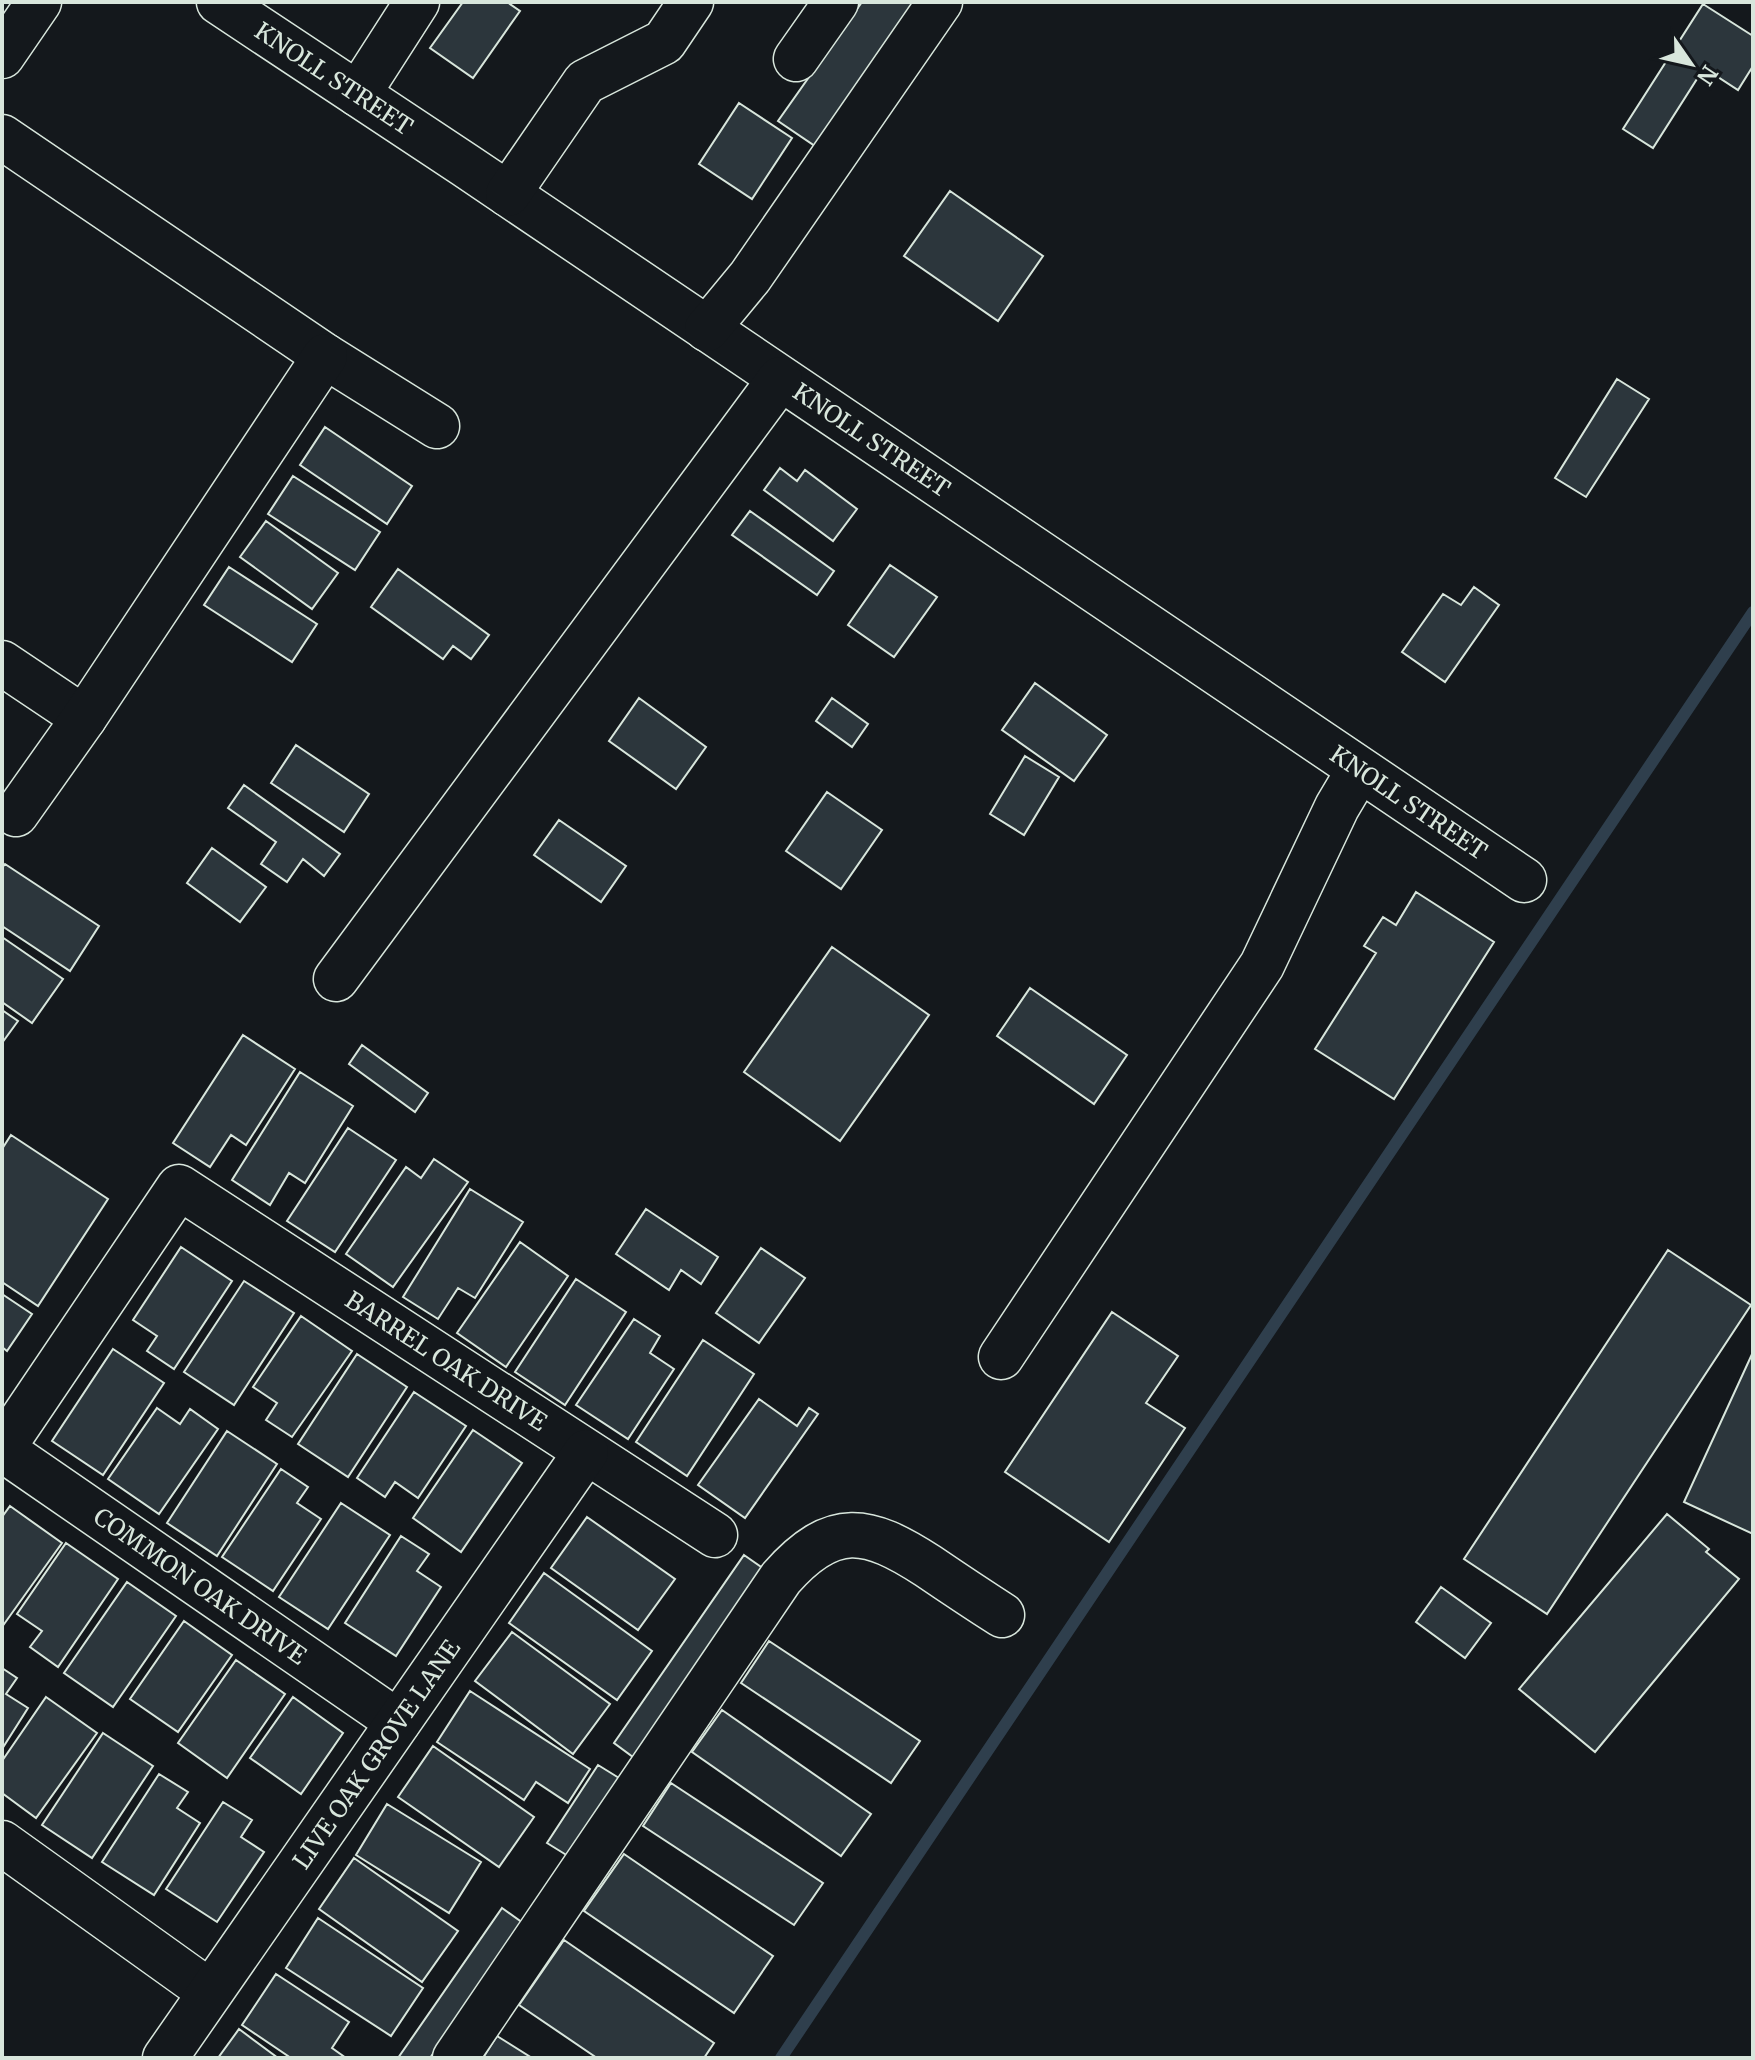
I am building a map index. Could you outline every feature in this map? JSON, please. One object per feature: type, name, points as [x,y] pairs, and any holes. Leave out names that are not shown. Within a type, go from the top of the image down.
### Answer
[{"type":"street","points":[[2,56],[39,2]]},
{"type":"street","name":"KNOLL STREET","points":[[219,2],[1524,880]]},
{"type":"street","points":[[358,94],[417,2]]},
{"type":"street","points":[[508,194],[585,82],[664,42],[691,2]]},
{"type":"street","points":[[796,59],[836,2]]},
{"type":"street","points":[[707,329],[750,277],[940,2]]},
{"type":"street","points":[[2,137],[325,356],[437,426]]},
{"type":"street","points":[[16,814],[84,718],[325,356]]},
{"type":"street","points":[[336,979],[780,379]]},
{"type":"street","points":[[2,663],[84,718]]},
{"type":"street","points":[[1001,1357],[1262,965],[1337,807],[1359,770]]},
{"type":"street","name":"BARREL OAK DRIVE","points":[[2,1449],[179,1187],[715,1535]]},
{"type":"street","name":"COMMON OAK DRIVE","points":[[2,1449],[398,1722]]},
{"type":"street","name":"LIVE OAK GROVE LANE","points":[[165,2058],[586,1452]]},
{"type":"street","points":[[455,2058],[781,1578],[795,1562],[836,1538],[856,1535],[876,1537],[898,1546],[1002,1615]]},
{"type":"street","points":[[2,1843],[210,1992]]},
{"type":"building","points":[[463,2],[507,2],[520,11],[473,78],[430,48]]},
{"type":"building","points":[[862,2],[917,2],[815,146],[778,121]]},
{"type":"building","points":[[1703,4],[1753,36],[1753,66],[1738,90],[1704,68],[1653,148],[1623,129]]},
{"type":"building","points":[[739,103],[792,138],[752,199],[699,164]]},
{"type":"building","points":[[950,191],[1043,256],[998,321],[904,256]]},
{"type":"building","points":[[1617,379],[1649,399],[1586,497],[1555,478]]},
{"type":"building","points":[[325,427],[412,486],[387,524],[300,465]]},
{"type":"building","points":[[780,468],[797,481],[805,470],[857,509],[833,541],[764,490]]},
{"type":"building","points":[[293,476],[380,532],[355,570],[268,514]]},
{"type":"building","points":[[750,511],[834,571],[817,595],[732,535]]},
{"type":"building","points":[[266,521],[338,573],[312,609],[240,557]]},
{"type":"building","points":[[890,565],[937,597],[894,657],[848,625]]},
{"type":"building","points":[[229,567],[317,624],[292,662],[204,605]]},
{"type":"building","points":[[398,569],[489,635],[471,659],[453,646],[443,659],[371,607]]},
{"type":"building","points":[[1474,587],[1499,605],[1445,682],[1402,652],[1443,594],[1461,605]]},
{"type":"building","points":[[1035,683],[1107,735],[1074,781],[1002,730]]},
{"type":"building","points":[[639,698],[706,747],[676,789],[609,741]]},
{"type":"building","points":[[832,698],[868,724],[852,747],[816,721]]},
{"type":"building","points":[[296,745],[369,794],[344,832],[271,783]]},
{"type":"building","points":[[1025,756],[1059,777],[1024,835],[990,814]]},
{"type":"building","points":[[244,785],[340,854],[324,876],[303,859],[287,882],[261,864],[276,842],[228,808]]},
{"type":"building","points":[[827,792],[882,830],[841,889],[786,851]]},
{"type":"building","points":[[559,820],[626,866],[601,902],[534,855]]},
{"type":"building","points":[[212,848],[266,887],[240,922],[187,883]]},
{"type":"building","points":[[5,864],[99,926],[70,971],[2,926],[2,868]]},
{"type":"building","points":[[1416,892],[1494,942],[1394,1099],[1315,1049],[1376,953],[1364,946],[1383,917],[1396,925]]},
{"type":"building","points":[[2,937],[63,979],[32,1023],[2,1002]]},
{"type":"building","points":[[832,947],[929,1015],[840,1141],[744,1072]]},
{"type":"building","points":[[1030,988],[1127,1055],[1094,1104],[997,1036]]},
{"type":"building","points":[[2,1010],[18,1021],[2,1043]]},
{"type":"building","points":[[243,1035],[295,1069],[246,1145],[231,1135],[210,1167],[173,1143]]},
{"type":"building","points":[[362,1045],[428,1093],[415,1112],[349,1064]]},
{"type":"building","points":[[300,1072],[353,1106],[305,1183],[289,1173],[270,1205],[232,1180]]},
{"type":"building","points":[[348,1128],[396,1160],[335,1252],[287,1221]]},
{"type":"building","points":[[11,1135],[108,1199],[38,1306],[2,1282],[2,1149]]},
{"type":"building","points":[[434,1159],[468,1182],[393,1287],[346,1254],[406,1167],[421,1178]]},
{"type":"building","points":[[470,1189],[523,1222],[475,1298],[458,1288],[438,1319],[403,1297]]},
{"type":"building","points":[[646,1209],[718,1257],[701,1284],[681,1270],[669,1290],[616,1254]]},
{"type":"building","points":[[520,1242],[568,1276],[506,1367],[457,1333]]},
{"type":"building","points":[[181,1247],[232,1281],[174,1369],[147,1351],[157,1336],[133,1320]]},
{"type":"building","points":[[761,1248],[805,1278],[759,1343],[716,1313]]},
{"type":"building","points":[[1668,1250],[1751,1305],[1547,1614],[1464,1559]]},
{"type":"building","points":[[576,1279],[626,1312],[565,1405],[515,1372]]},
{"type":"building","points":[[244,1281],[294,1313],[234,1405],[184,1372]]},
{"type":"building","points":[[2,1294],[32,1314],[7,1351],[2,1347]]},
{"type":"building","points":[[1112,1312],[1178,1356],[1146,1403],[1185,1428],[1109,1542],[1005,1472]]},
{"type":"building","points":[[301,1316],[352,1351],[292,1437],[266,1420],[277,1403],[253,1387]]},
{"type":"building","points":[[634,1319],[660,1336],[650,1353],[674,1369],[628,1439],[576,1405]]},
{"type":"building","points":[[703,1340],[754,1374],[687,1476],[636,1442]]},
{"type":"building","points":[[113,1349],[164,1383],[103,1475],[52,1441]]},
{"type":"building","points":[[1753,1352],[1753,1534],[1684,1502]]},
{"type":"building","points":[[357,1354],[407,1387],[348,1477],[298,1444]]},
{"type":"building","points":[[414,1392],[466,1426],[418,1498],[395,1482],[385,1497],[357,1478]]},
{"type":"building","points":[[759,1399],[797,1426],[809,1408],[818,1414],[745,1518],[698,1485]]},
{"type":"building","points":[[157,1408],[180,1424],[190,1409],[218,1429],[159,1514],[108,1479]]},
{"type":"building","points":[[473,1430],[522,1463],[461,1552],[413,1518]]},
{"type":"building","points":[[227,1431],[277,1464],[217,1556],[167,1523]]},
{"type":"building","points":[[281,1469],[308,1487],[297,1503],[321,1519],[273,1591],[222,1557]]},
{"type":"building","points":[[341,1503],[390,1535],[328,1629],[279,1597]]},
{"type":"building","points":[[10,1506],[62,1543],[2,1627],[2,1517]]},
{"type":"building","points":[[1667,1514],[1739,1579],[1595,1752],[1519,1689]]},
{"type":"building","points":[[587,1517],[675,1579],[638,1630],[551,1568]]},
{"type":"building","points":[[401,1536],[429,1554],[417,1571],[441,1587],[396,1656],[345,1623]]},
{"type":"building","points":[[66,1543],[118,1579],[58,1667],[30,1647],[42,1631],[17,1614]]},
{"type":"building","points":[[744,1555],[764,1569],[633,1757],[614,1743]]},
{"type":"building","points":[[544,1573],[652,1651],[617,1700],[509,1623]]},
{"type":"building","points":[[127,1582],[176,1616],[113,1707],[64,1673]]},
{"type":"building","points":[[1441,1587],[1491,1623],[1465,1658],[1416,1622]]},
{"type":"building","points":[[184,1621],[232,1655],[178,1732],[130,1699]]},
{"type":"building","points":[[512,1632],[610,1704],[573,1754],[475,1681]]},
{"type":"building","points":[[769,1641],[920,1741],[891,1783],[741,1683]]},
{"type":"building","points":[[236,1660],[285,1694],[227,1778],[178,1743]]},
{"type":"building","points":[[2,1668],[17,1678],[6,1694],[28,1708],[2,1749]]},
{"type":"building","points":[[470,1691],[590,1769],[568,1803],[536,1782],[524,1800],[437,1742]]},
{"type":"building","points":[[46,1697],[97,1733],[36,1818],[2,1793],[2,1761]]},
{"type":"building","points":[[293,1697],[343,1733],[301,1794],[250,1758]]},
{"type":"building","points":[[722,1710],[871,1814],[841,1856],[692,1752]]},
{"type":"building","points":[[103,1733],[153,1766],[92,1858],[42,1825]]},
{"type":"building","points":[[433,1746],[534,1817],[499,1867],[398,1797]]},
{"type":"building","points":[[598,1765],[619,1778],[568,1856],[547,1843]]},
{"type":"building","points":[[159,1774],[188,1792],[177,1808],[200,1823],[154,1895],[102,1862]]},
{"type":"building","points":[[671,1783],[823,1883],[794,1925],[643,1826]]},
{"type":"building","points":[[223,1802],[252,1820],[241,1837],[264,1852],[217,1922],[166,1889]]},
{"type":"building","points":[[387,1804],[481,1862],[449,1913],[356,1855]]},
{"type":"building","points":[[624,1854],[773,1956],[734,2013],[584,1911]]},
{"type":"building","points":[[354,1858],[458,1931],[422,1982],[319,1909]]},
{"type":"building","points":[[502,1908],[523,1923],[430,2058],[398,2058]]},
{"type":"building","points":[[318,1918],[423,1988],[391,2036],[286,1968]]},
{"type":"building","points":[[564,1940],[714,2043],[704,2058],[597,2058],[519,2005]]},
{"type":"building","points":[[276,1974],[349,2022],[332,2048],[346,2058],[291,2058],[242,2025]]},
{"type":"building","points":[[239,2029],[278,2058],[218,2058]]},
{"type":"building","points":[[497,2036],[532,2058],[483,2058]]},
{"type":"waterway","points":[[781,2058],[1753,612]]}]
